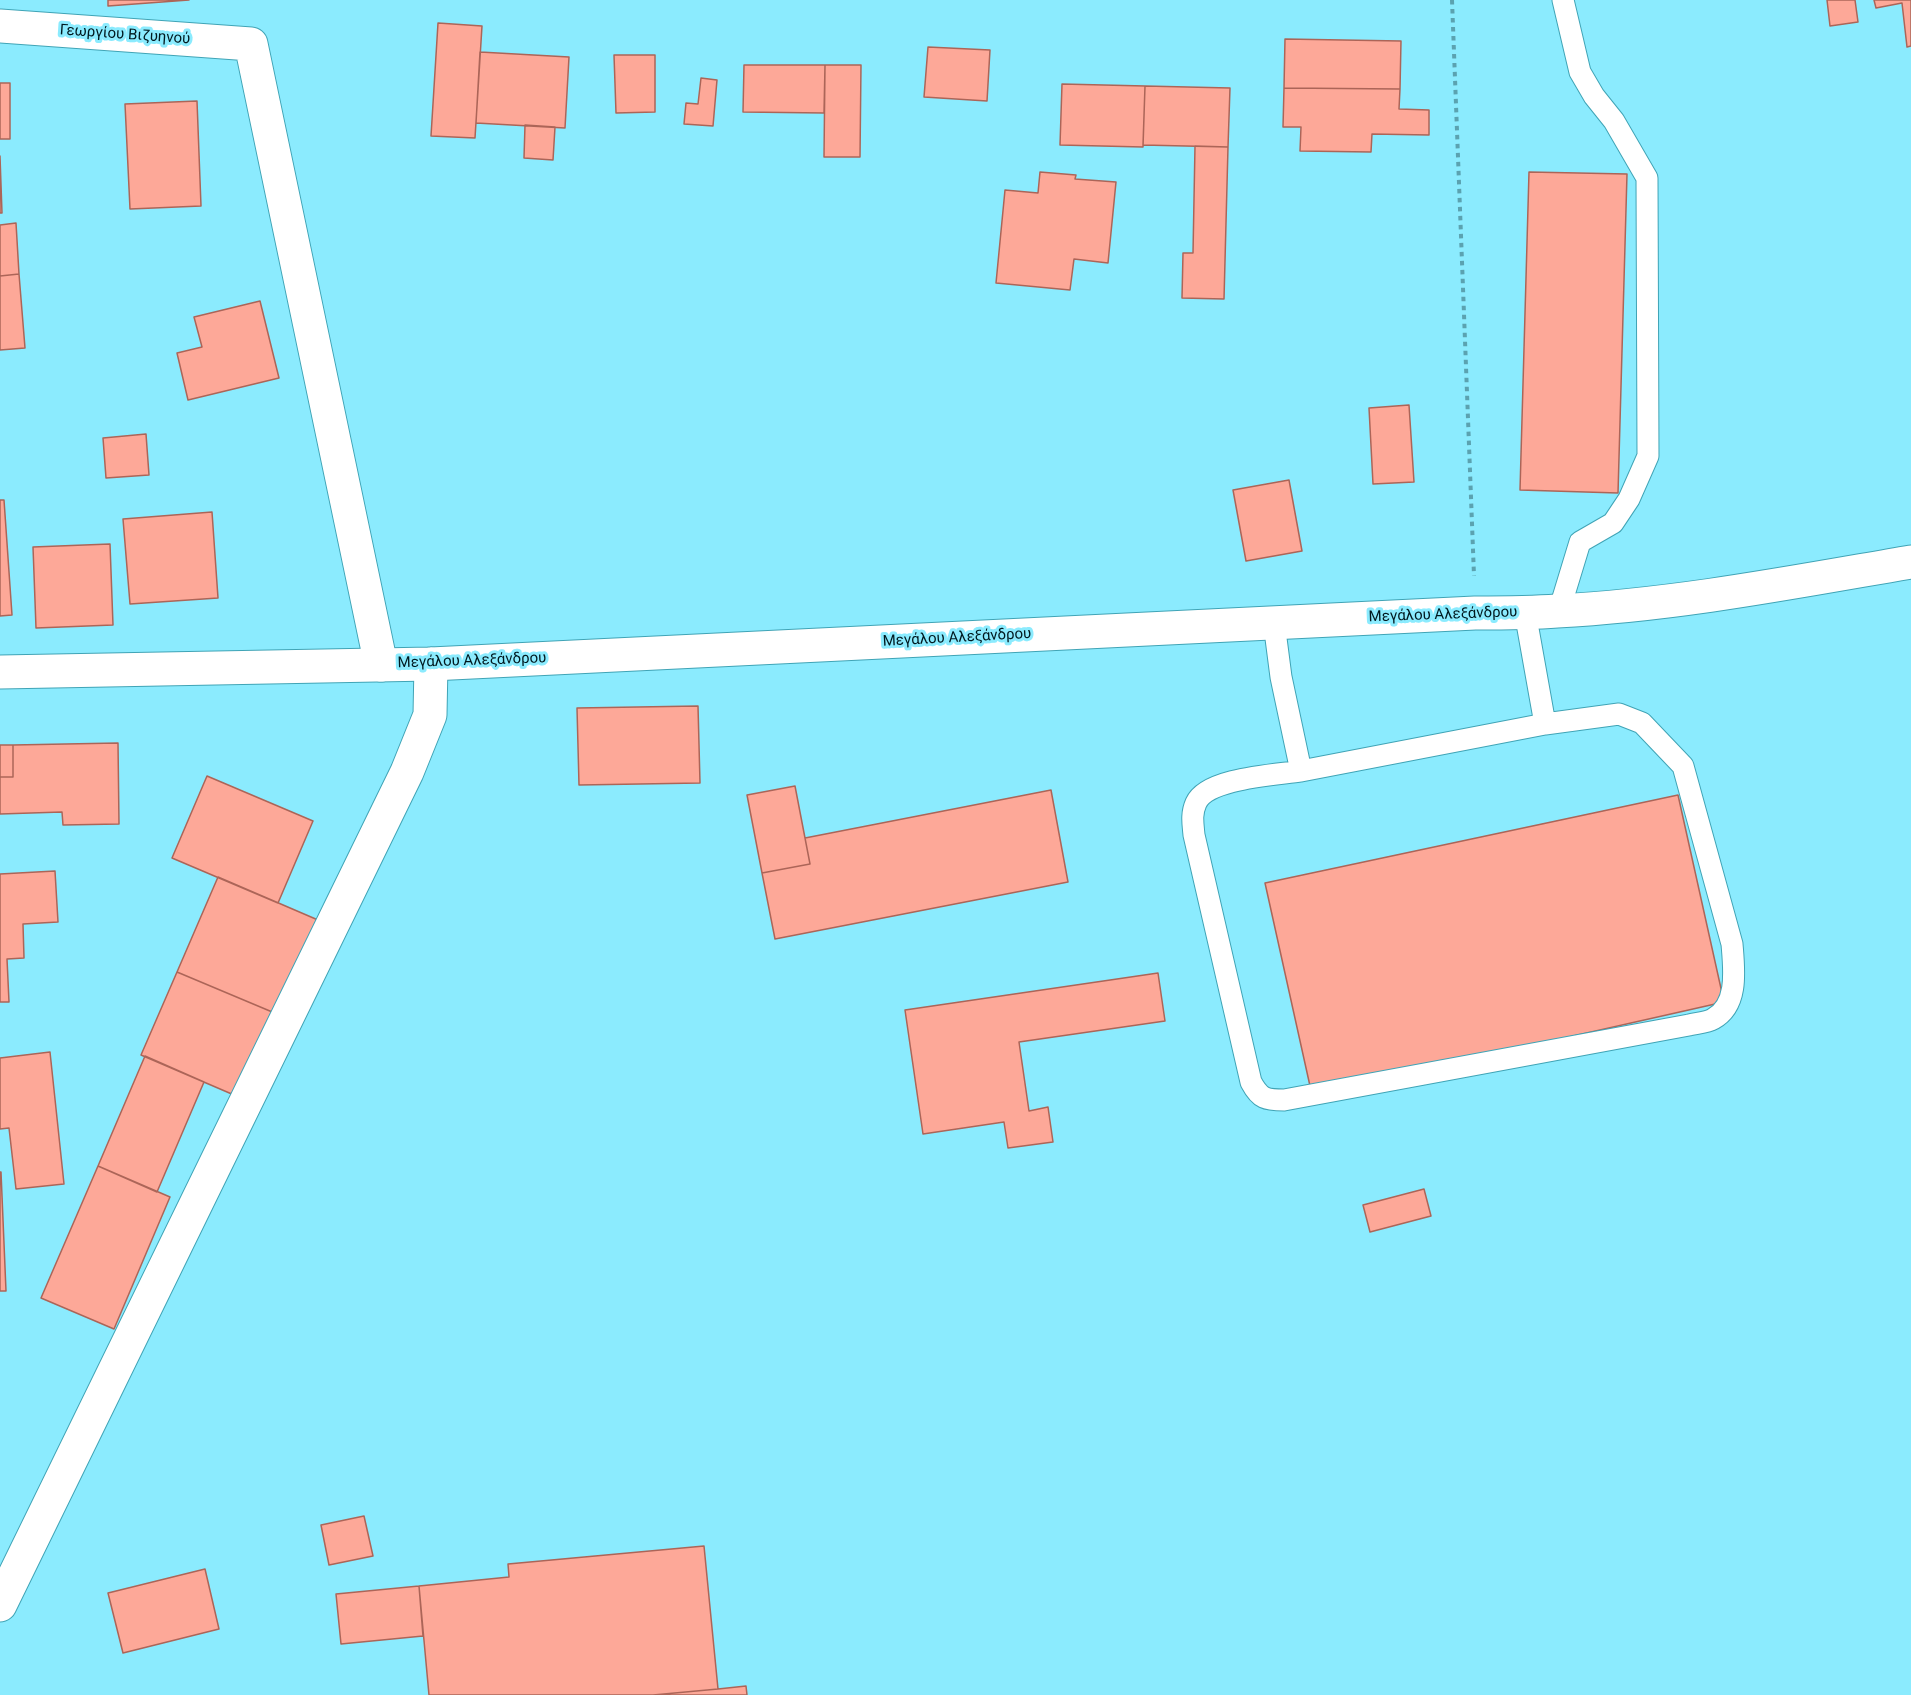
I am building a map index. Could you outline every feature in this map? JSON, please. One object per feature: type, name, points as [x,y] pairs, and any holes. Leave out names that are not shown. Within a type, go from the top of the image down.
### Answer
[{"type":"street","name":"Γεωργίου Βιζυηνού","points":[[0,26],[251,44],[381,665]]},
{"type":"street","name":"Μεγάλου Αλεξάνδρου","points":[[0,672],[431,664],[1475,613],[1559,611],[1657,602],[1758,588],[1911,562]]},
{"type":"street","points":[[0,1605],[407,772],[430,716],[431,664]]},
{"type":"lane","points":[[1559,611],[1580,542],[1613,523],[1629,499],[1648,456],[1647,178],[1614,122],[1594,96],[1580,72],[1563,0]]},
{"type":"lane","points":[[1525,612],[1545,724]]},
{"type":"lane","points":[[1274,623],[1281,677],[1301,771]]},
{"type":"lane","points":[[1618,714],[1642,723],[1683,766],[1732,944],[1734,973],[1729,1003],[1713,1019],[1689,1025],[1284,1100],[1270,1100],[1258,1094],[1248,1071],[1194,835],[1192,817],[1197,801],[1208,791],[1222,784],[1301,771],[1545,724],[1618,714]]},
{"type":"path","points":[[1452,0],[1475,613]]},
{"type":"building","points":[[108,0],[189,0],[108,6]]},
{"type":"building","points":[[1827,0],[1855,0],[1858,22],[1830,26]]},
{"type":"building","points":[[1874,0],[1911,0],[1911,46],[1907,47],[1902,3],[1876,8]]},
{"type":"building","points":[[438,23],[482,26],[475,138],[431,136]]},
{"type":"building","points":[[1285,39],[1401,41],[1400,89],[1284,88]]},
{"type":"building","points":[[928,47],[990,50],[987,101],[924,97]]},
{"type":"building","points":[[480,52],[569,57],[565,128],[476,123]]},
{"type":"building","points":[[614,55],[655,55],[655,112],[616,113]]},
{"type":"building","points":[[744,65],[825,65],[824,113],[743,112]]},
{"type":"building","points":[[825,65],[861,65],[860,157],[824,157]]},
{"type":"building","points":[[701,78],[717,80],[713,126],[684,124],[686,103],[698,104]]},
{"type":"building","points":[[0,83],[10,83],[10,139],[0,139]]},
{"type":"building","points":[[1062,84],[1145,86],[1143,147],[1060,145]]},
{"type":"building","points":[[1145,86],[1230,88],[1228,147],[1143,145]]},
{"type":"building","points":[[1284,88],[1400,89],[1399,109],[1429,110],[1429,135],[1372,134],[1371,152],[1300,151],[1301,127],[1283,127]]},
{"type":"building","points":[[197,101],[201,206],[130,209],[125,104]]},
{"type":"building","points":[[525,125],[555,127],[553,160],[524,158]]},
{"type":"building","points":[[1195,146],[1228,147],[1224,299],[1182,298],[1183,253],[1193,253]]},
{"type":"building","points":[[0,156],[2,213],[0,213]]},
{"type":"building","points":[[1040,172],[1076,175],[1075,179],[1116,182],[1108,263],[1074,259],[1070,290],[996,283],[1005,190],[1038,193]]},
{"type":"building","points":[[1529,172],[1627,174],[1618,493],[1520,490]]},
{"type":"building","points":[[16,223],[19,274],[0,276],[0,225]]},
{"type":"building","points":[[19,274],[25,348],[0,350],[0,276]]},
{"type":"building","points":[[260,301],[279,378],[188,400],[177,353],[202,347],[194,317]]},
{"type":"building","points":[[1409,405],[1414,482],[1373,484],[1369,408]]},
{"type":"building","points":[[146,434],[149,475],[106,478],[103,438]]},
{"type":"building","points":[[1289,480],[1302,551],[1246,561],[1233,490]]},
{"type":"building","points":[[0,500],[4,500],[12,615],[0,616]]},
{"type":"building","points":[[212,512],[218,598],[130,604],[123,519]]},
{"type":"building","points":[[110,544],[113,625],[36,628],[33,547]]},
{"type":"building","points":[[698,706],[700,783],[579,785],[577,708]]},
{"type":"building","points":[[118,743],[119,824],[63,825],[62,812],[0,814],[0,777],[13,777],[13,745]]},
{"type":"building","points":[[0,745],[13,745],[13,777],[0,777]]},
{"type":"building","points":[[207,776],[313,821],[278,903],[172,858]]},
{"type":"building","points":[[795,786],[810,864],[762,873],[747,795]]},
{"type":"building","points":[[1051,790],[1068,882],[775,939],[762,873],[810,864],[805,838]]},
{"type":"building","points":[[1678,795],[1724,1002],[1312,1095],[1265,883]]},
{"type":"building","points":[[55,871],[58,922],[23,924],[24,958],[7,959],[9,1002],[0,1002],[0,874]]},
{"type":"building","points":[[218,877],[318,920],[277,1014],[177,972]]},
{"type":"building","points":[[177,972],[277,1014],[241,1098],[141,1055]]},
{"type":"building","points":[[1158,973],[1165,1021],[1019,1042],[1029,1111],[1048,1107],[1053,1142],[1008,1148],[1004,1122],[923,1134],[905,1010]]},
{"type":"building","points":[[50,1052],[64,1184],[16,1189],[9,1128],[0,1129],[0,1058]]},
{"type":"building","points":[[145,1056],[204,1082],[157,1192],[98,1166]]},
{"type":"building","points":[[98,1166],[170,1197],[114,1329],[41,1298]]},
{"type":"building","points":[[1,1172],[6,1291],[0,1291]]},
{"type":"building","points":[[1424,1189],[1431,1216],[1370,1232],[1363,1205]]},
{"type":"building","points":[[364,1516],[373,1556],[329,1565],[321,1525]]},
{"type":"building","points":[[704,1546],[718,1689],[653,1695],[429,1695],[419,1586],[509,1577],[508,1564]]},
{"type":"building","points":[[205,1569],[219,1629],[123,1653],[108,1593]]},
{"type":"building","points":[[419,1586],[423,1636],[341,1644],[336,1594]]},
{"type":"building","points":[[746,1686],[747,1695],[653,1695],[718,1689]]}]
